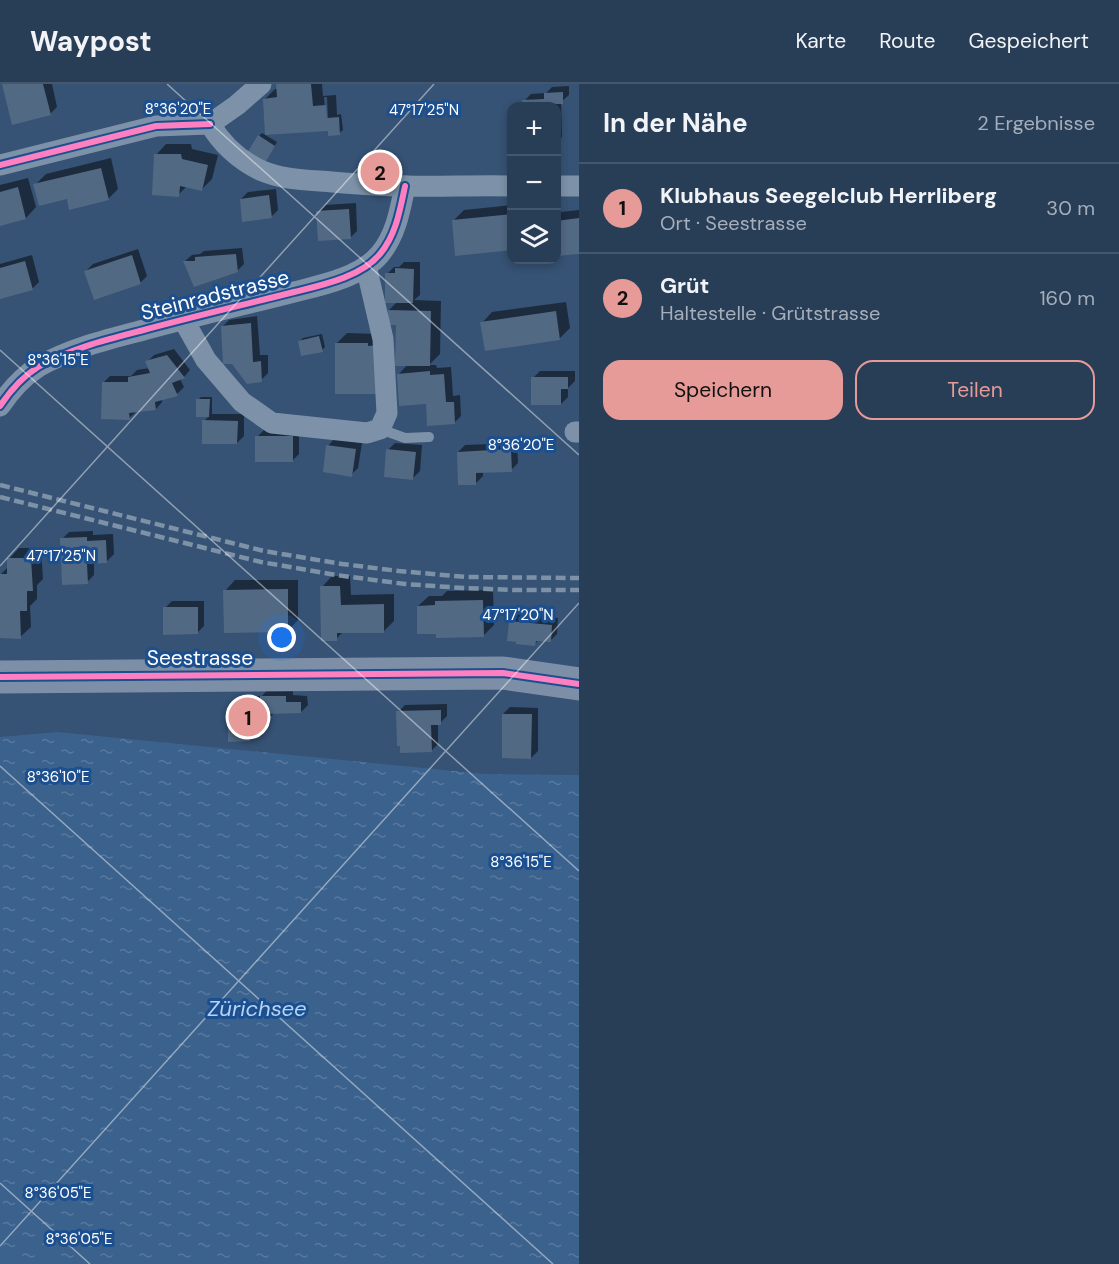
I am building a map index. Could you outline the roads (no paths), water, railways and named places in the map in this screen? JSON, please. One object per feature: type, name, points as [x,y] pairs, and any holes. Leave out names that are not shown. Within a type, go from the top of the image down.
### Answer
[{"type":"main road","name":"Seestrasse","points":[[0,677],[504,673],[579,684]]},
{"type":"street","points":[[0,165],[156,126],[210,124],[261,84]]},
{"type":"street","points":[[210,124],[224,144],[248,164],[277,176],[405,186],[507,186]]},
{"type":"street","name":"Steinradstrasse","points":[[0,406],[12,387],[36,368],[68,352],[183,319],[328,284],[366,266],[379,255],[391,236],[400,213],[405,186]]},
{"type":"street","points":[[561,186],[579,186]]},
{"type":"street","points":[[183,319],[206,360],[242,402],[272,423],[367,433],[380,429],[387,413],[383,339],[366,266]]},
{"type":"lane","points":[[380,429],[405,438],[429,437]]},
{"type":"water","name":"Zürichsee","points":[[57,732],[485,774],[579,775],[579,1264],[0,1264],[0,737]]},
{"type":"railway","points":[[0,485],[264,551],[342,564],[466,577],[579,578]]},
{"type":"railway","points":[[0,497],[261,562],[336,575],[405,584],[463,588],[579,590]]},
{"type":"place","name":"Grüt","points":[[380,172]]},
{"type":"place","name":"Klubhaus Seegelclub Herrliberg","points":[[248,717]]}]
